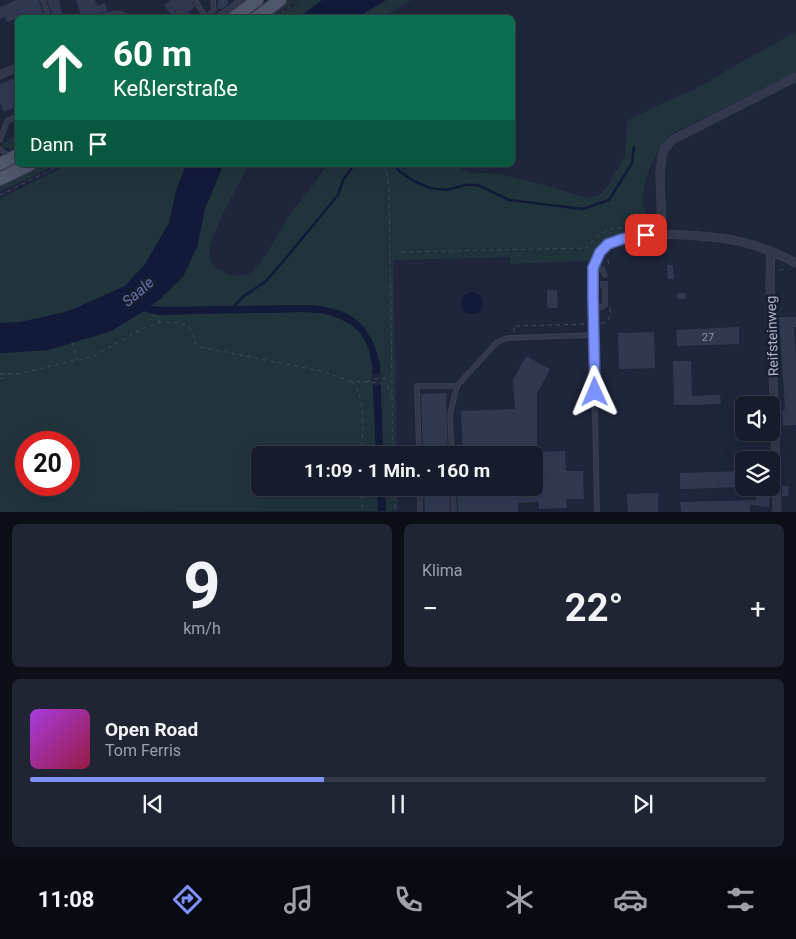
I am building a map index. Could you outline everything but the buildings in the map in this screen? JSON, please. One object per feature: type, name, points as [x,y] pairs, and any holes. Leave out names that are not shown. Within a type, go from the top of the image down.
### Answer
[{"type":"main road","points":[[233,8],[257,0]]},
{"type":"main road","points":[[260,15],[280,0]]},
{"type":"main road","points":[[0,179],[24,167]]},
{"type":"street","points":[[233,8],[243,0]]},
{"type":"street","points":[[0,75],[15,68]]},
{"type":"street","points":[[662,235],[660,173],[665,148],[672,140],[796,77]]},
{"type":"street","points":[[593,321],[593,268],[600,252],[608,244],[622,239],[646,235],[724,238],[772,251],[793,265]]},
{"type":"street","name":"Reifsteinweg","points":[[772,251],[770,277],[776,512]]},
{"type":"lane","points":[[43,0],[48,15]]},
{"type":"lane","points":[[194,0],[205,15]]},
{"type":"lane","points":[[208,15],[214,10],[213,0]]},
{"type":"lane","points":[[179,12],[186,15]]},
{"type":"lane","points":[[0,140],[6,121],[15,117]]},
{"type":"lane","points":[[0,149],[10,159]]},
{"type":"lane","points":[[593,268],[602,270],[605,275]]},
{"type":"lane","points":[[593,308],[605,305],[605,289]]},
{"type":"lane","points":[[593,321],[597,512]]},
{"type":"lane","points":[[452,446],[450,414],[457,386],[497,342],[508,338],[593,336]]},
{"type":"lane","points":[[419,446],[417,386],[457,386]]},
{"type":"lane","points":[[420,496],[420,512]]},
{"type":"lane","points":[[453,496],[454,512]]},
{"type":"path","points":[[279,15],[298,0]]},
{"type":"path","points":[[0,194],[56,167]]},
{"type":"path","points":[[385,167],[389,186],[393,446]]},
{"type":"path","points":[[401,252],[586,248],[608,229],[634,229],[646,235]]},
{"type":"path","points":[[608,260],[609,270]]},
{"type":"path","points":[[770,277],[783,268],[793,265]]},
{"type":"path","points":[[514,338],[514,326],[593,321],[604,323],[610,317],[610,308]]},
{"type":"path","points":[[152,314],[161,322]]},
{"type":"path","points":[[0,374],[34,370],[92,357],[144,328],[161,322],[179,323],[188,326],[192,331],[195,343],[200,347],[321,371],[351,381],[382,383],[388,387],[391,396]]},
{"type":"path","points":[[72,342],[77,361]]},
{"type":"path","points":[[0,379],[9,374]]},
{"type":"path","points":[[367,382],[391,378]]},
{"type":"path","points":[[351,381],[361,401],[362,446]]},
{"type":"path","points":[[362,496],[362,512]]},
{"type":"path","points":[[394,496],[394,512]]},
{"type":"shaded area","points":[[288,0],[296,0],[275,15],[269,15]]},
{"type":"shaded area","points":[[301,0],[322,0],[303,15],[281,15]]},
{"type":"shaded area","points":[[386,0],[411,0],[386,15],[362,15]]},
{"type":"shaded area","points":[[796,32],[796,72],[669,135],[658,150],[650,167],[645,185],[643,206],[647,215],[648,231],[613,236],[600,244],[590,261],[510,264],[510,257],[393,260],[397,446],[383,446],[380,364],[359,322],[342,312],[321,306],[309,305],[151,306],[161,298],[197,247],[205,209],[222,167],[248,167],[217,226],[212,240],[210,259],[215,267],[223,272],[237,276],[246,275],[253,271],[266,255],[288,217],[326,167],[459,167],[468,172],[499,174],[587,198],[598,196],[607,187],[625,157],[628,121],[634,116],[694,90]]},
{"type":"shaded area","points":[[15,135],[15,147],[10,149],[2,145]]},
{"type":"shaded area","points":[[36,167],[50,167],[0,191],[0,185]]},
{"type":"shaded area","points":[[63,167],[185,167],[176,191],[169,223],[145,264],[125,286],[69,311],[21,322],[0,323],[0,199]]},
{"type":"shaded area","points":[[144,311],[163,315],[313,312],[343,320],[359,332],[369,350],[372,365],[376,446],[251,446],[251,496],[377,496],[378,511],[0,512],[0,353],[48,350],[111,331]]},
{"type":"shaded area","points":[[385,496],[398,496],[398,511],[386,511]]},
{"type":"water","points":[[322,0],[386,0],[360,15],[303,15]]},
{"type":"water","name":"Saale","points":[[185,167],[222,167],[205,209],[197,247],[183,277],[151,306],[309,305],[348,314],[365,328],[376,350],[380,364],[383,446],[376,446],[372,365],[367,345],[355,328],[343,320],[329,315],[298,312],[163,315],[144,311],[111,331],[48,350],[0,353],[0,323],[21,322],[69,311],[125,286],[145,264],[169,223],[176,191]]},
{"type":"water","points":[[472,292],[480,295],[483,303],[480,311],[472,314],[464,311],[461,303],[464,295]]},
{"type":"water","points":[[377,496],[385,496],[386,511],[378,511]]},
{"type":"pier","points":[[381,373],[382,385],[372,385],[371,374]]},
{"type":"waterway","points":[[396,167],[414,181],[430,188],[447,190],[465,185],[478,185],[509,200],[583,209],[609,200],[632,163],[634,147]]},
{"type":"waterway","points":[[233,307],[244,296],[265,282],[286,258],[338,195],[343,180],[353,167]]},
{"type":"route","points":[[595,392],[593,268],[600,252],[608,244],[630,237],[646,235]]}]
